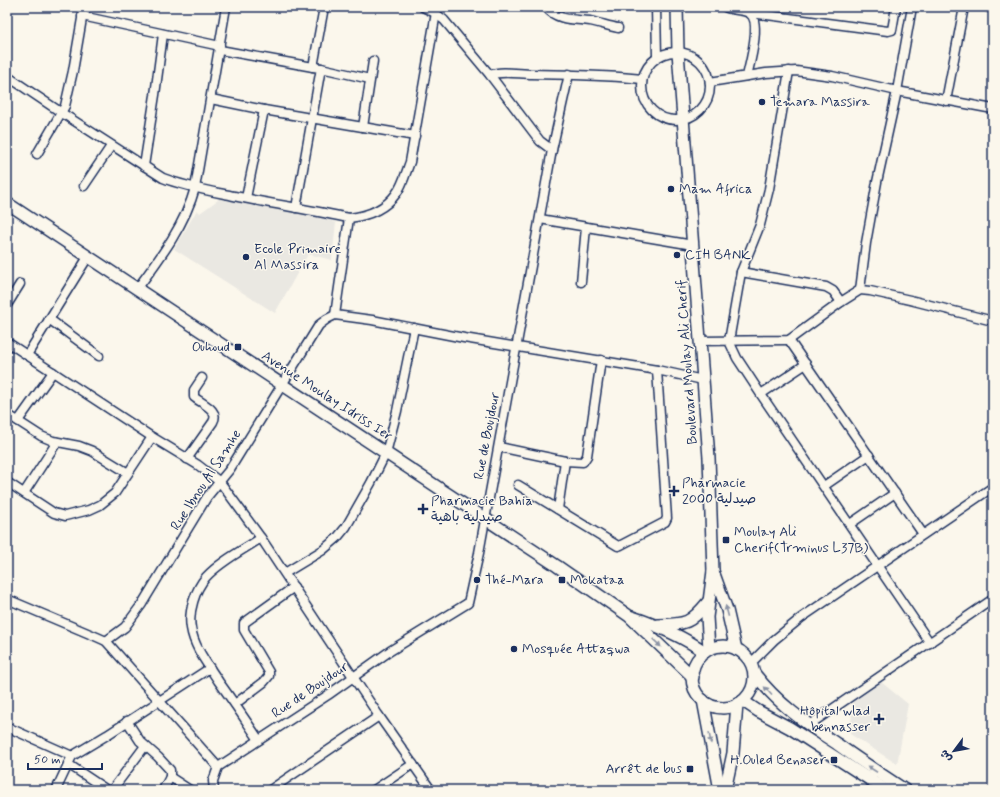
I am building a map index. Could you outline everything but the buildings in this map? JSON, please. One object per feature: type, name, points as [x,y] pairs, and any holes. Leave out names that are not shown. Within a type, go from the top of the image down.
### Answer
[{"type":"main road","name":"Boulevard Moulay Ali Cherif","points":[[677,7],[678,52],[709,458],[713,571],[708,602],[707,651]]},
{"type":"main road","name":"Avenue Moulay Idriss Ier","points":[[7,203],[557,566],[629,616]]},
{"type":"main road","name":"Boulevard Moulay Ali Cherif","points":[[713,571],[727,610],[736,649]]},
{"type":"main road","points":[[656,625],[685,623],[697,616],[708,602]]},
{"type":"main road","points":[[629,616],[679,635],[707,651]]},
{"type":"main road","points":[[629,616],[693,677]]},
{"type":"main road","points":[[752,668],[752,690],[740,703],[731,707],[716,707],[703,700],[697,693],[693,677],[698,660],[707,651],[724,646],[736,649],[747,657],[752,668],[773,696],[788,709],[809,725],[905,790]]},
{"type":"main road","points":[[703,700],[720,790]]},
{"type":"main road","points":[[725,790],[733,753],[740,703]]},
{"type":"main road","points":[[740,703],[790,728],[886,790]]},
{"type":"street","points":[[37,154],[66,106],[84,7]]},
{"type":"street","points":[[137,289],[171,240],[191,204],[211,99],[226,7]]},
{"type":"street","points":[[296,208],[313,118],[324,7]]},
{"type":"street","points":[[423,7],[436,10],[490,75],[540,141],[552,150]]},
{"type":"street","points":[[546,7],[554,15],[560,18],[618,28]]},
{"type":"street","points":[[656,7],[657,57]]},
{"type":"street","points":[[725,7],[751,13],[888,31],[892,30],[896,7]]},
{"type":"street","points":[[860,290],[866,243],[877,182],[898,91],[912,7]]},
{"type":"street","points":[[946,101],[964,7]]},
{"type":"street","points":[[987,7],[993,8]]},
{"type":"street","points":[[7,76],[111,146],[163,178],[195,188],[296,208],[349,218],[362,217],[370,214],[385,204],[396,194],[410,162],[436,10]]},
{"type":"street","points":[[747,76],[755,33],[754,17],[751,13]]},
{"type":"street","points":[[82,16],[220,48],[370,79]]},
{"type":"street","points":[[144,166],[163,34]]},
{"type":"street","points":[[678,52],[690,55],[700,62],[707,71],[710,82],[709,94],[704,106],[696,114],[684,119],[674,120],[663,118],[654,113],[642,94],[642,79],[649,64],[657,57],[668,53],[678,52]]},
{"type":"street","points":[[363,127],[373,61]]},
{"type":"street","points":[[710,82],[789,71],[832,76],[946,101],[993,109]]},
{"type":"street","points":[[789,71],[769,189],[760,225],[741,272],[729,341],[737,358],[930,643]]},
{"type":"street","points":[[490,75],[502,73],[569,74],[606,75],[642,79]]},
{"type":"street","name":"Rue de Boujdour","points":[[218,767],[328,695],[390,651],[468,603],[478,560],[484,519],[517,347],[526,288],[552,150],[569,74]]},
{"type":"street","points":[[211,99],[264,110],[415,136]]},
{"type":"street","points":[[246,198],[264,110]]},
{"type":"street","points":[[84,186],[111,146]]},
{"type":"street","points":[[349,218],[335,315],[372,320],[517,347],[601,360],[703,380]]},
{"type":"street","points":[[540,220],[693,245]]},
{"type":"street","points":[[580,282],[586,227]]},
{"type":"street","points":[[27,355],[88,257]]},
{"type":"street","points":[[741,272],[826,287],[833,291],[841,302]]},
{"type":"street","points":[[7,305],[20,284]]},
{"type":"street","points":[[700,342],[789,340],[860,290],[904,298],[993,320]]},
{"type":"street","name":"Rue Ibnou Al Samhe","points":[[106,641],[125,627],[142,604],[207,497],[230,469],[319,326],[327,319],[335,315]]},
{"type":"street","points":[[49,319],[100,356]]},
{"type":"street","points":[[285,574],[330,544],[342,533],[363,498],[386,453],[397,411],[414,328]]},
{"type":"street","points":[[789,340],[923,534]]},
{"type":"street","points":[[7,342],[152,438],[198,465],[220,482],[261,538],[379,716],[431,790]]},
{"type":"street","points":[[498,447],[565,461],[583,462],[588,456],[601,360]]},
{"type":"street","points":[[761,394],[806,364]]},
{"type":"street","points":[[518,485],[618,546],[665,522],[667,518],[657,370]]},
{"type":"street","points":[[18,421],[53,372]]},
{"type":"street","points":[[187,459],[216,417],[210,408],[194,397],[194,390],[202,378]]},
{"type":"street","points":[[7,414],[40,436],[57,442],[79,446],[92,451],[128,473]]},
{"type":"street","points":[[7,482],[54,513],[65,516],[73,515],[89,510],[109,499],[115,493],[152,438]]},
{"type":"street","points":[[24,493],[57,442]]},
{"type":"street","points":[[824,486],[869,455]]},
{"type":"street","points":[[558,509],[565,461]]},
{"type":"street","points":[[752,668],[774,640],[802,618],[993,487]]},
{"type":"street","points":[[850,524],[894,493]]},
{"type":"street","points":[[259,740],[210,668],[194,641],[190,628],[190,617],[193,601],[199,587],[206,578],[217,567],[261,538]]},
{"type":"street","points":[[235,704],[264,682],[270,674],[244,630],[244,623],[294,587]]},
{"type":"street","points":[[809,725],[930,643],[993,598]]},
{"type":"street","points":[[7,599],[106,641],[218,767],[213,782],[213,790]]},
{"type":"street","points":[[56,790],[72,756],[108,735],[158,700],[210,668]]},
{"type":"street","points":[[270,790],[379,716]]},
{"type":"street","points":[[127,721],[145,746],[170,770],[170,777],[163,790]]},
{"type":"street","points":[[7,727],[72,756]]},
{"type":"street","points":[[112,790],[145,746]]},
{"type":"street","points":[[68,764],[107,790]]},
{"type":"street","points":[[374,790],[413,764]]},
{"type":"street","points":[[170,777],[190,790]]},
{"type":"shaded area","name":"Ecole Primaire Al Massira","points":[[222,197],[331,217],[332,222],[336,222],[332,260],[308,254],[275,313],[174,249],[197,210],[200,213]]},
{"type":"shaded area","name":"Hôpital wlad bennasser","points":[[881,682],[908,704],[897,764],[850,734],[853,702]]},
{"type":"place","name":"Temara Massira","points":[[762,102]]},
{"type":"place","name":"Mam Africa","points":[[671,189]]},
{"type":"place","name":"CIH BANK","points":[[677,255]]},
{"type":"place","name":"Ecole Primaire Al Massira","points":[[246,257]]},
{"type":"place","name":"Ouhoud","points":[[238,347]]},
{"type":"place","name":"Pharmacie 2000 صيدلية","points":[[674,491]]},
{"type":"place","name":"Pharmacie Bahia صيدلية باهية","points":[[423,509]]},
{"type":"place","name":"Moulay Ali Cherif(Trminus L37B)","points":[[726,540]]},
{"type":"place","name":"Thé-Mara","points":[[477,580]]},
{"type":"place","name":"Mokataa","points":[[562,580]]},
{"type":"place","name":"Mosquée Attaqwa","points":[[514,649]]},
{"type":"place","name":"Hôpital wlad bennasser","points":[[879,719]]},
{"type":"place","name":"H.Ouled Benaser","points":[[834,760]]},
{"type":"place","name":"Arrêt de bus","points":[[690,769]]}]
